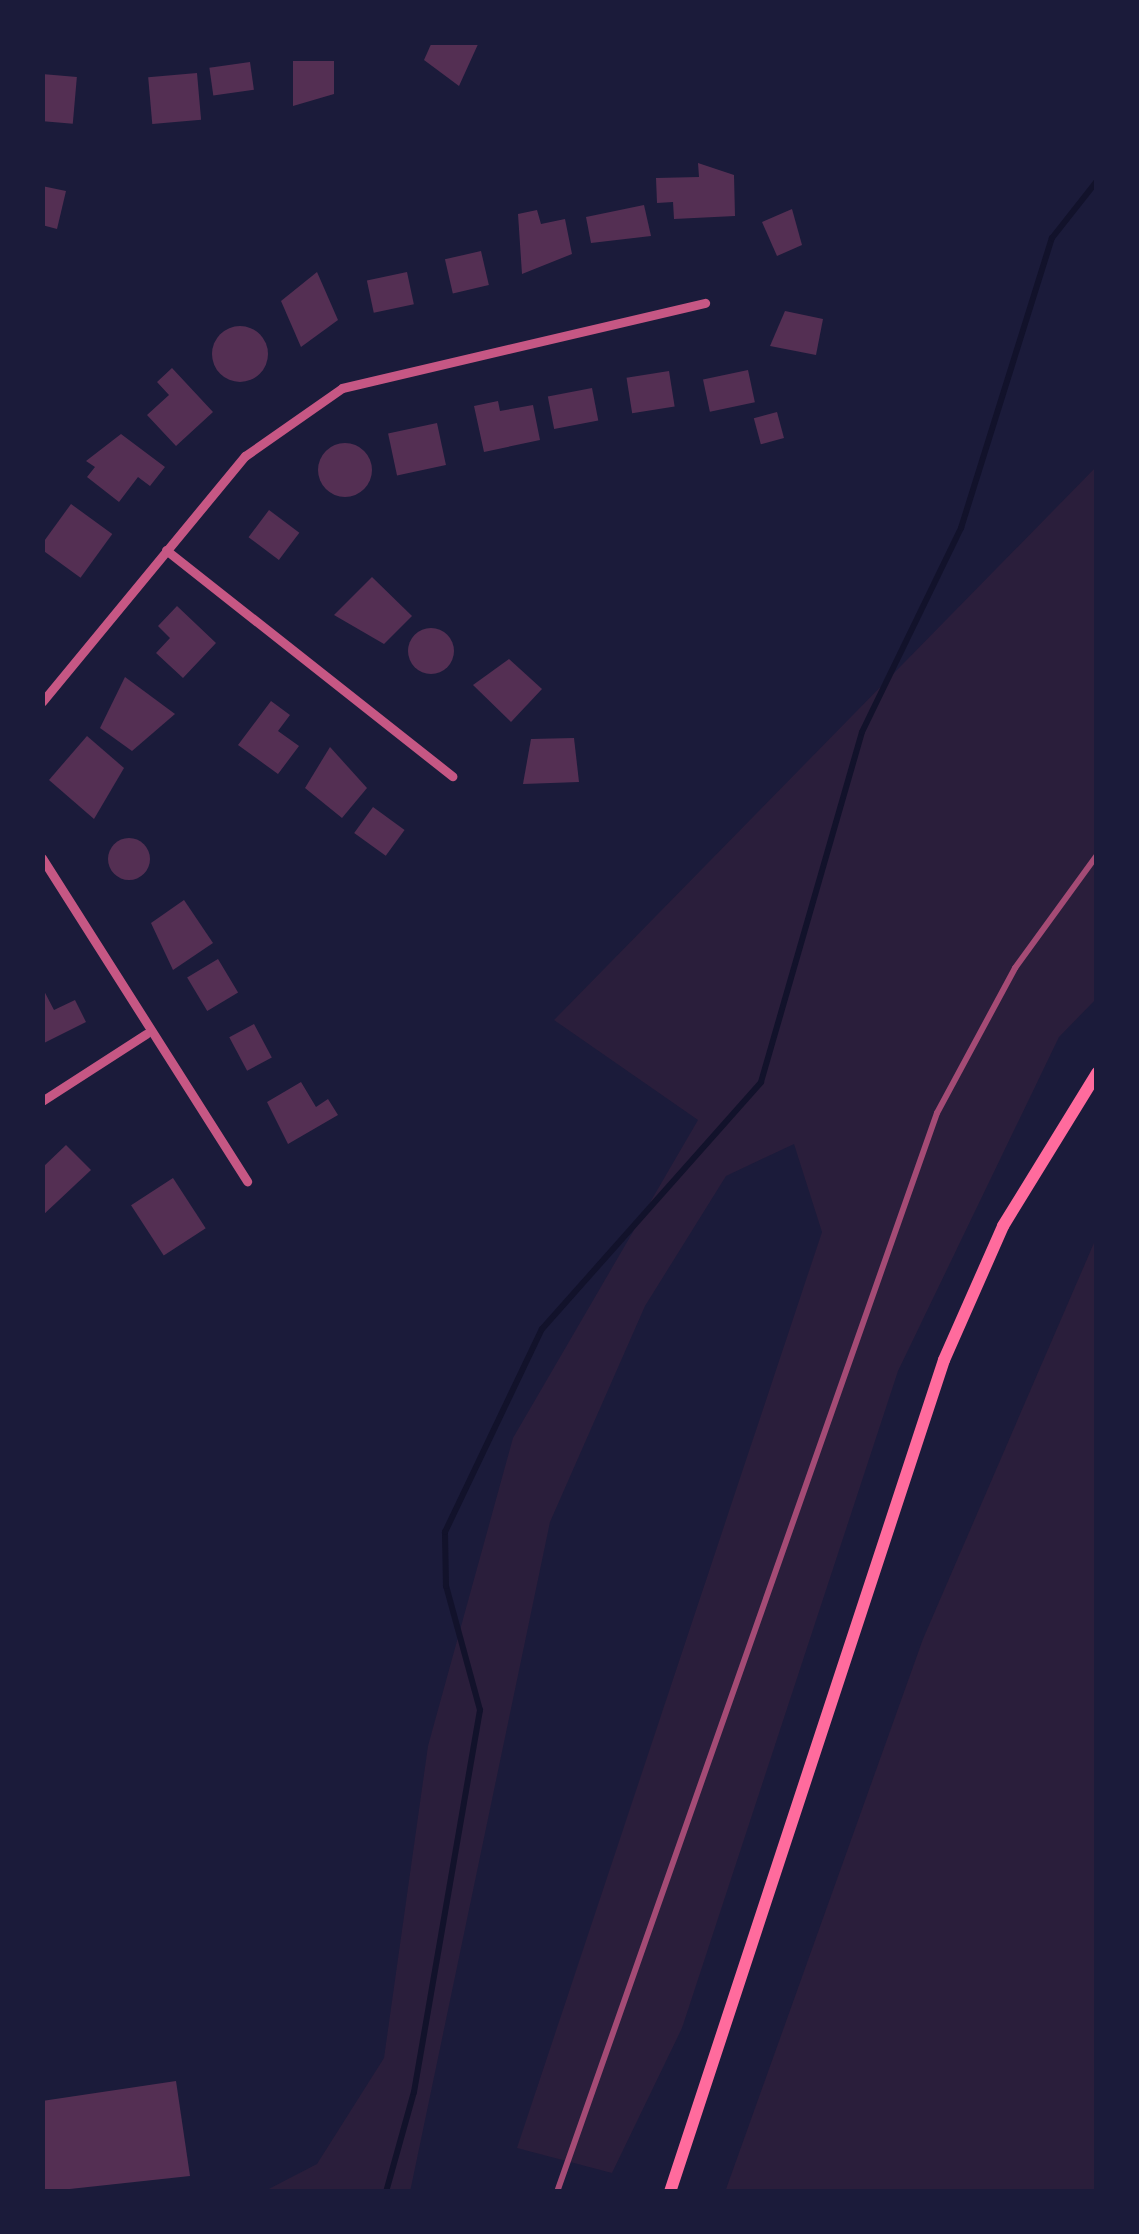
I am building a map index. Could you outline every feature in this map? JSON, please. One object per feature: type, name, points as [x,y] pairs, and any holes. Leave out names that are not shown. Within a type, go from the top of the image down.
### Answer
[{"type":"main road","points":[[670,2192],[944,1360],[1003,1226],[1097,1073]]},
{"type":"street","points":[[42,702],[245,456],[374,373],[705,303]]},
{"type":"street","points":[[166,550],[452,776]]},
{"type":"street","points":[[42,858],[146,1034],[248,1181]]},
{"type":"street","points":[[42,1101],[146,1034]]},
{"type":"shaded area","points":[[1097,466],[1097,998],[1059,1037],[898,1371],[682,2028],[612,2173],[517,2148],[822,1232],[794,1144],[726,1176],[645,1306],[550,1522],[410,2192],[263,2192],[317,2164],[384,2058],[428,1746],[513,1438],[698,1120],[554,1020]]},
{"type":"shaded area","points":[[1097,1236],[1097,2192],[725,2192],[923,1639]]},
{"type":"building","points":[[432,42],[479,42],[459,86],[424,60]]},
{"type":"building","points":[[293,61],[334,61],[334,94],[293,106]]},
{"type":"building","points":[[250,62],[254,90],[213,95],[209,68]]},
{"type":"building","points":[[197,73],[201,120],[152,124],[148,77]]},
{"type":"building","points":[[42,74],[77,77],[73,124],[42,121]]},
{"type":"building","points":[[698,163],[734,175],[735,216],[674,219],[673,202],[657,203],[656,178],[699,177]]},
{"type":"building","points":[[42,186],[66,191],[57,229],[42,225]]},
{"type":"building","points":[[644,205],[651,236],[591,243],[586,217]]},
{"type":"building","points":[[792,209],[802,245],[777,256],[762,222]]},
{"type":"building","points":[[537,210],[541,224],[565,219],[572,254],[522,274],[518,214]]},
{"type":"building","points":[[481,251],[489,285],[453,293],[445,259]]},
{"type":"building","points":[[317,272],[338,320],[301,347],[281,301]]},
{"type":"building","points":[[407,272],[414,304],[374,313],[367,281]]},
{"type":"building","points":[[785,311],[823,319],[816,355],[770,346]]},
{"type":"building","points":[[240,326],[260,334],[268,354],[260,374],[240,382],[220,374],[212,354],[220,334]]},
{"type":"building","points":[[172,368],[213,412],[176,446],[147,415],[169,395],[157,382]]},
{"type":"building","points":[[748,370],[755,402],[710,412],[703,380]]},
{"type":"building","points":[[669,371],[675,407],[632,413],[627,378]]},
{"type":"building","points":[[592,388],[598,420],[554,429],[548,397]]},
{"type":"building","points":[[498,401],[500,411],[533,405],[540,440],[484,452],[474,406]]},
{"type":"building","points":[[777,412],[784,438],[761,444],[754,418]]},
{"type":"building","points":[[437,423],[446,465],[397,475],[388,433]]},
{"type":"building","points":[[121,434],[165,467],[150,486],[138,477],[119,502],[87,477],[95,467],[86,461]]},
{"type":"building","points":[[345,443],[364,451],[372,470],[364,489],[345,497],[326,489],[318,470],[326,451]]},
{"type":"building","points":[[71,504],[112,534],[81,578],[42,550]]},
{"type":"building","points":[[269,510],[299,533],[279,560],[249,537]]},
{"type":"building","points":[[372,577],[412,616],[384,644],[334,615]]},
{"type":"building","points":[[177,606],[216,643],[183,678],[156,653],[170,638],[158,626]]},
{"type":"building","points":[[431,628],[447,635],[454,651],[447,667],[431,674],[415,667],[408,651],[415,635]]},
{"type":"building","points":[[509,659],[542,689],[511,722],[473,685]]},
{"type":"building","points":[[125,677],[175,714],[132,751],[100,728]]},
{"type":"building","points":[[271,701],[290,715],[278,731],[299,746],[278,774],[238,745]]},
{"type":"building","points":[[87,736],[124,768],[94,819],[49,780]]},
{"type":"building","points":[[574,738],[579,782],[523,784],[531,739]]},
{"type":"building","points":[[330,747],[367,788],[342,818],[305,788]]},
{"type":"building","points":[[373,807],[405,830],[386,856],[354,833]]},
{"type":"building","points":[[129,838],[144,844],[150,859],[144,874],[129,880],[114,874],[108,859],[114,844]]},
{"type":"building","points":[[184,900],[213,943],[173,970],[151,923]]},
{"type":"building","points":[[218,959],[238,992],[207,1011],[187,978]]},
{"type":"building","points":[[42,987],[54,1010],[75,1000],[86,1022],[42,1044]]},
{"type":"building","points":[[254,1024],[272,1058],[247,1071],[229,1037]]},
{"type":"building","points":[[301,1082],[316,1107],[328,1099],[338,1115],[288,1144],[267,1102]]},
{"type":"building","points":[[66,1145],[91,1170],[42,1216],[42,1168]]},
{"type":"building","points":[[173,1178],[206,1228],[164,1256],[131,1205]]},
{"type":"building","points":[[176,2081],[190,2176],[42,2192],[42,2101]]},
{"type":"waterway","points":[[386,2192],[414,2092],[480,1710],[446,1586],[445,1532],[542,1329],[761,1082],[862,732],[961,528],[1052,238],[1097,181]]},
{"type":"railway","points":[[557,2192],[937,1113],[1015,968],[1097,855]]}]
